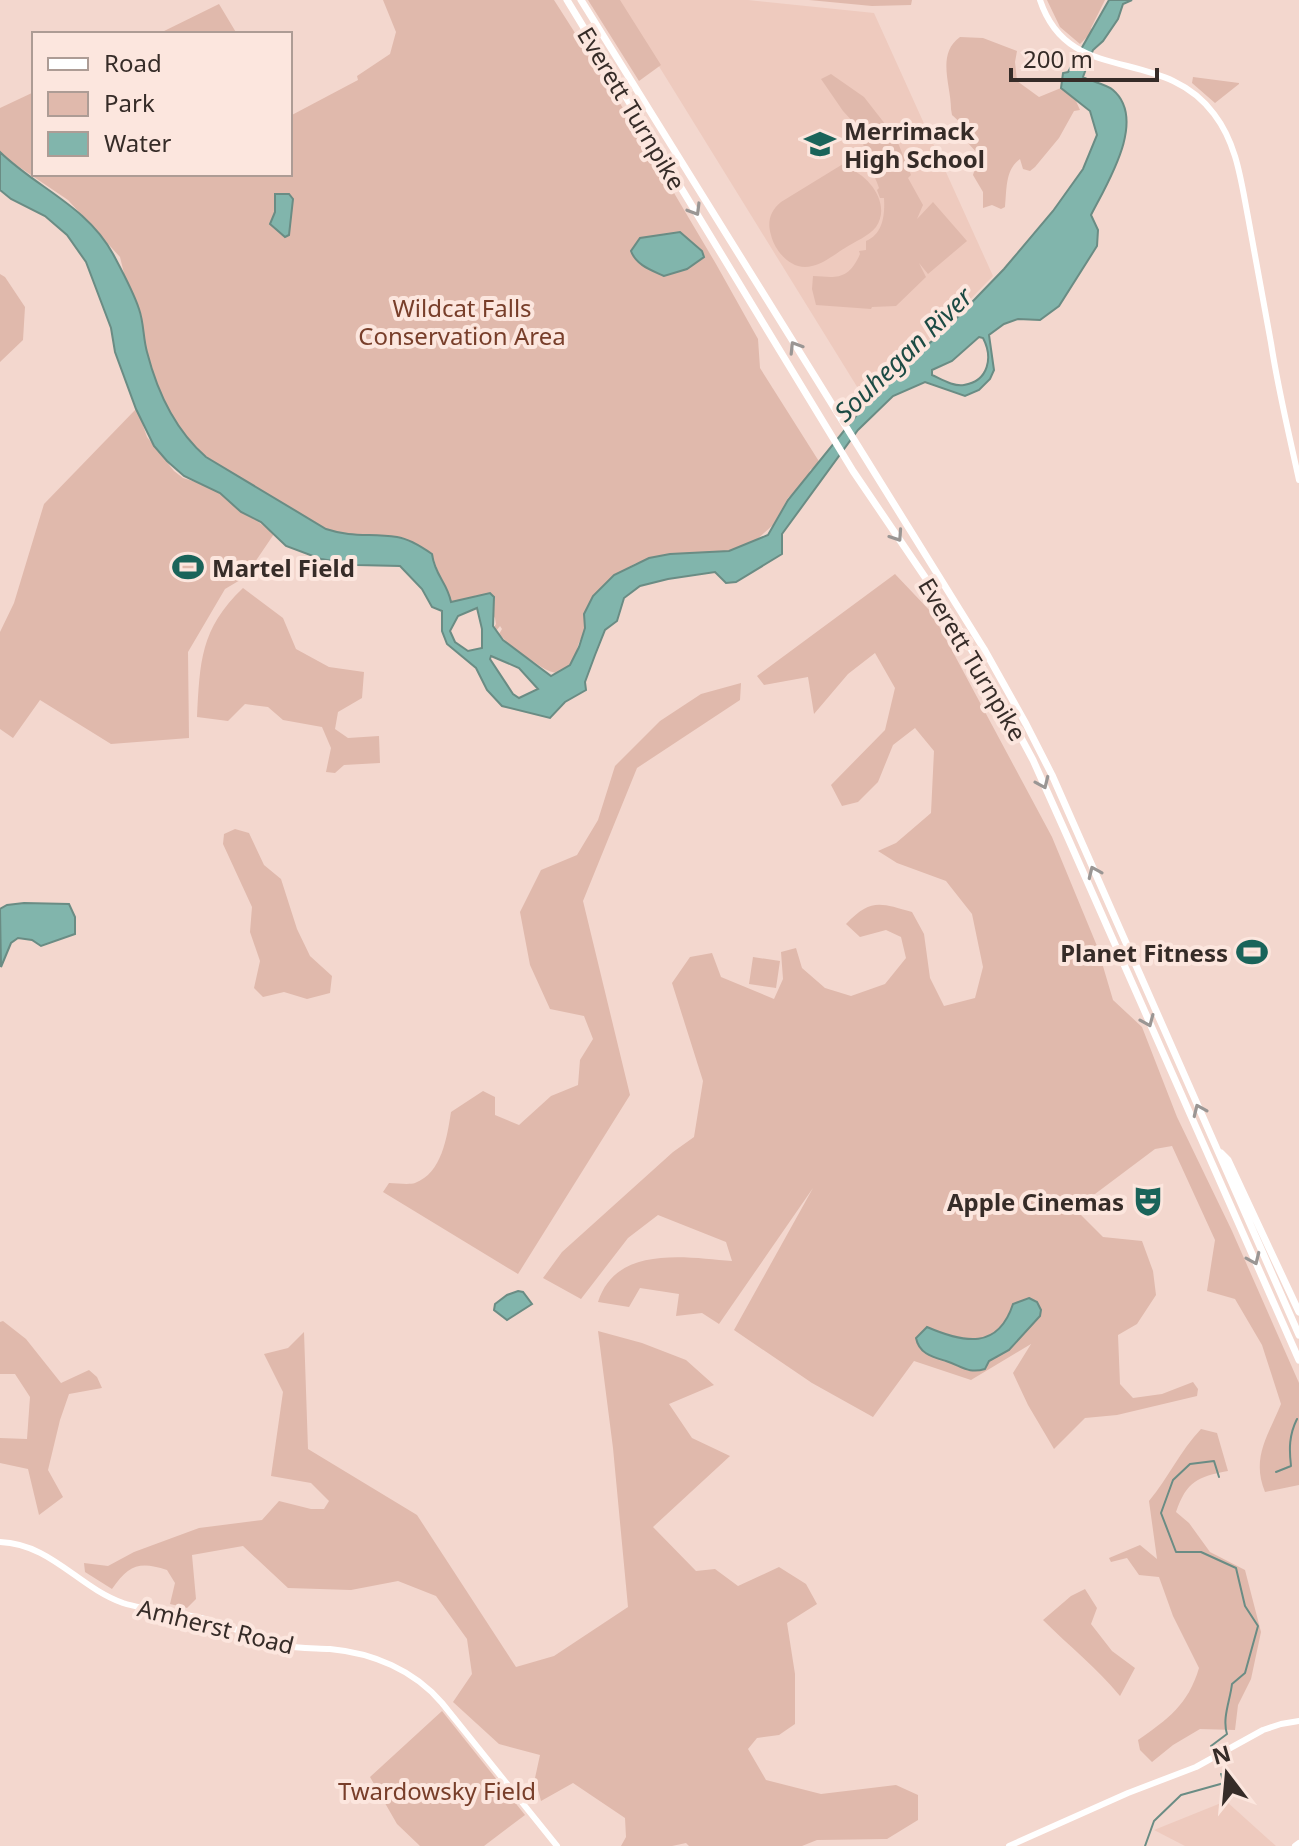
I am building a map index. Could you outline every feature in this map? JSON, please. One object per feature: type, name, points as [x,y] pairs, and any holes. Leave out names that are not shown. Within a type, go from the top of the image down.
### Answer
[{"type":"highway","name":"Everett Turnpike","points":[[567,0],[823,423],[950,614],[1033,760],[1299,1360]]},
{"type":"highway","name":"Everett Turnpike","points":[[581,0],[984,649],[1026,724],[1299,1335]]},
{"type":"highway","points":[[1215,1146],[1228,1160],[1299,1312]]},
{"type":"street","points":[[1040,0],[1053,29],[1069,45],[1100,58],[1156,72],[1180,83],[1207,105],[1227,134],[1239,172],[1299,480]]},
{"type":"street","name":"Amherst Road","points":[[0,1542],[17,1543],[41,1552],[103,1593],[123,1602],[216,1622],[281,1645],[358,1654],[408,1673],[442,1703],[557,1846]]},
{"type":"street","points":[[1009,1846],[1128,1793],[1196,1767],[1263,1730],[1299,1721]]},
{"type":"shaded area","name":"Merrimack High School","points":[[618,0],[748,0],[874,13],[993,276],[942,328],[864,398]]},
{"type":"shaded area","points":[[1226,1801],[1276,1846],[1185,1846],[1154,1830]]},
{"type":"green space","name":"Wildcat Falls Conservation Area","points":[[383,0],[554,0],[635,127],[716,264],[758,339],[760,368],[820,463],[810,470],[808,479],[788,498],[773,525],[754,542],[731,552],[636,563],[622,571],[585,615],[585,630],[572,664],[563,672],[550,671],[515,651],[499,634],[500,626],[496,631],[495,618],[478,595],[449,602],[432,554],[353,540],[327,531],[197,451],[183,434],[161,396],[142,347],[120,257],[68,200],[33,176],[292,176],[292,115],[358,80],[357,76],[390,54],[396,32]]},
{"type":"green space","points":[[588,0],[620,0],[661,65],[639,81]]},
{"type":"green space","points":[[809,0],[912,0],[911,5],[872,6]]},
{"type":"green space","points":[[1047,0],[1105,0],[1091,28],[1093,31],[1080,44],[1060,27]]},
{"type":"green space","points":[[219,4],[236,32],[162,32]]},
{"type":"green space","points":[[960,37],[983,38],[1017,51],[1017,81],[1039,97],[1061,88],[1076,101],[1080,110],[1074,111],[1059,138],[1035,167],[1030,171],[1023,169],[1020,159],[1015,163],[1008,180],[1005,207],[1001,209],[992,205],[983,208],[983,192],[973,175],[979,155],[967,142],[963,125],[952,115],[946,70],[948,52]]},
{"type":"green space","points":[[831,74],[864,97],[896,138],[911,175],[908,178],[923,205],[917,219],[933,202],[967,241],[928,274],[919,263],[926,277],[896,306],[871,309],[816,305],[813,276],[840,276],[851,269],[859,251],[866,250],[866,241],[879,229],[884,211],[884,198],[880,198],[865,154],[865,135],[843,111],[821,79]]},
{"type":"green space","points":[[1193,77],[1239,84],[1215,103],[1192,83]]},
{"type":"green space","name":"Wildcat Falls Conservation Area","points":[[32,93],[32,176],[0,154],[0,108]]},
{"type":"green space","points":[[856,156],[859,160],[847,168],[863,177],[875,191],[881,209],[876,227],[820,263],[805,267],[792,263],[776,248],[771,235],[769,226],[774,209]]},
{"type":"green space","points":[[0,274],[25,307],[23,340],[0,362]]},
{"type":"green space","points":[[137,408],[147,437],[174,471],[183,478],[215,488],[274,534],[253,565],[245,562],[243,568],[252,573],[225,589],[188,652],[189,738],[111,744],[40,700],[13,738],[0,729],[0,632],[14,603],[44,504]]},
{"type":"green space","points":[[895,574],[932,613],[1052,837],[1097,946],[1113,1000],[1142,1027],[1177,1117],[1232,1231],[1299,1383],[1299,1485],[1265,1492],[1260,1458],[1281,1404],[1262,1345],[1235,1299],[1207,1291],[1215,1240],[1172,1146],[1155,1149],[1075,1209],[1103,1237],[1142,1241],[1153,1271],[1156,1295],[1137,1324],[1118,1335],[1120,1384],[1133,1398],[1162,1394],[1193,1382],[1198,1389],[1197,1396],[1117,1415],[1085,1418],[1054,1449],[1013,1373],[1031,1344],[971,1380],[914,1361],[873,1417],[812,1383],[734,1330],[813,1188],[719,1324],[702,1313],[676,1316],[679,1294],[640,1288],[629,1307],[598,1302],[607,1284],[620,1271],[636,1263],[674,1257],[732,1261],[726,1242],[658,1215],[628,1238],[581,1299],[543,1278],[562,1252],[673,1152],[694,1137],[703,1081],[672,983],[690,957],[712,953],[721,977],[774,999],[783,979],[781,952],[796,948],[802,968],[825,988],[851,996],[885,984],[906,958],[901,937],[886,930],[860,937],[846,924],[869,906],[884,905],[912,912],[924,934],[930,978],[944,1006],[975,998],[983,967],[972,914],[946,881],[897,863],[878,851],[896,843],[931,813],[934,751],[915,728],[893,745],[878,782],[858,802],[842,806],[831,785],[885,730],[895,688],[875,653],[848,674],[814,714],[808,677],[764,685],[757,676]]},
{"type":"green space","points":[[243,588],[283,618],[296,649],[329,667],[364,672],[362,698],[338,712],[335,729],[348,738],[379,736],[380,763],[344,765],[335,773],[326,772],[331,748],[322,727],[283,720],[268,707],[245,704],[228,721],[197,717],[199,679],[210,632]]},
{"type":"green space","points":[[741,683],[740,700],[637,768],[583,901],[630,1095],[518,1274],[383,1192],[389,1183],[415,1183],[431,1171],[442,1153],[451,1112],[483,1091],[495,1097],[495,1115],[519,1125],[551,1096],[578,1085],[580,1060],[593,1039],[584,1016],[550,1009],[530,965],[520,912],[541,870],[577,855],[598,820],[615,766],[660,721],[701,694]]},
{"type":"green space","points":[[235,829],[249,833],[264,865],[281,879],[297,929],[310,956],[332,976],[330,993],[307,999],[284,992],[263,997],[254,988],[260,961],[250,932],[252,907],[223,844],[224,834]]},
{"type":"green space","points":[[753,957],[780,961],[776,988],[749,984]]},
{"type":"green space","points":[[3,1321],[26,1339],[61,1383],[89,1370],[102,1388],[69,1394],[48,1470],[63,1497],[39,1515],[28,1469],[0,1463],[0,1438],[27,1439],[30,1397],[15,1374],[0,1374],[0,1322]]},
{"type":"green space","points":[[598,1331],[686,1360],[714,1385],[669,1404],[692,1438],[730,1456],[653,1527],[696,1571],[715,1569],[738,1586],[779,1567],[806,1584],[817,1604],[787,1623],[795,1674],[795,1724],[779,1735],[757,1738],[748,1749],[766,1780],[821,1794],[896,1785],[918,1795],[918,1820],[887,1839],[817,1840],[802,1846],[689,1846],[686,1843],[621,1846],[626,1837],[625,1818],[573,1783],[541,1801],[535,1778],[540,1755],[499,1744],[453,1702],[472,1674],[467,1639],[436,1596],[398,1581],[351,1590],[288,1588],[243,1546],[192,1555],[196,1599],[187,1608],[170,1604],[175,1583],[167,1570],[135,1567],[112,1589],[85,1572],[84,1563],[108,1566],[134,1552],[199,1528],[262,1520],[279,1501],[324,1509],[329,1501],[311,1483],[271,1476],[283,1392],[264,1354],[288,1348],[304,1332],[308,1449],[417,1515],[516,1667],[554,1656],[628,1607]]},
{"type":"green space","points":[[1201,1429],[1217,1433],[1228,1471],[1194,1482],[1184,1493],[1176,1512],[1189,1523],[1210,1552],[1245,1570],[1261,1632],[1251,1679],[1238,1705],[1235,1730],[1200,1729],[1152,1762],[1140,1750],[1138,1740],[1183,1702],[1199,1668],[1173,1616],[1159,1577],[1139,1575],[1127,1558],[1111,1562],[1109,1558],[1140,1545],[1157,1559],[1149,1501]]},
{"type":"green space","points":[[1085,1589],[1097,1608],[1091,1624],[1112,1651],[1135,1668],[1120,1696],[1043,1620],[1071,1596]]},
{"type":"green space","name":"Twardowsky Field","points":[[442,1711],[525,1815],[484,1846],[420,1846],[397,1824],[370,1777]]},
{"type":"water","points":[[1109,0],[1132,0],[1123,4],[1118,19],[1093,50],[1083,77],[1110,88],[1123,103],[1125,135],[1114,170],[1091,215],[1098,230],[1097,246],[1059,306],[1040,320],[1018,319],[989,335],[994,370],[979,390],[965,396],[925,382],[893,396],[858,430],[782,534],[782,554],[736,582],[726,583],[715,572],[640,586],[624,598],[617,621],[605,630],[585,682],[586,690],[565,702],[550,718],[502,706],[487,690],[476,668],[447,644],[442,631],[442,611],[432,607],[422,589],[400,566],[357,565],[321,559],[286,546],[261,522],[241,512],[220,493],[184,476],[167,461],[154,446],[136,409],[115,352],[111,328],[86,262],[67,235],[45,216],[0,190],[0,152],[76,210],[102,237],[137,302],[147,352],[162,395],[185,435],[206,457],[326,529],[397,537],[411,541],[432,554],[451,602],[490,593],[494,597],[493,626],[503,640],[551,676],[570,665],[585,628],[584,614],[593,596],[614,575],[649,558],[729,551],[768,535],[788,500],[881,385],[947,328],[1004,269],[1053,211],[1083,169],[1097,135],[1090,111],[1061,88],[1063,73],[1068,72]],"holes":[[[979,337],[983,338],[988,353],[987,367],[979,379],[960,385],[932,375],[932,370],[952,361]],[[477,608],[482,648],[468,651],[455,642],[450,631],[458,616]],[[491,656],[519,668],[538,689],[519,698],[513,694]]]},
{"type":"water","points":[[275,194],[289,194],[293,199],[289,235],[285,237],[270,224],[275,212]]},
{"type":"water","points":[[680,232],[702,251],[704,257],[687,269],[664,276],[633,256],[631,251],[640,238]]},
{"type":"water","points":[[24,903],[69,904],[75,917],[75,934],[41,946],[32,940],[18,938],[11,943],[1,967],[0,909]]},
{"type":"water","points":[[518,1291],[523,1292],[532,1304],[507,1320],[494,1310],[495,1304]]},
{"type":"water","points":[[1029,1298],[1037,1302],[1040,1316],[1009,1350],[989,1361],[985,1369],[969,1370],[927,1354],[916,1338],[927,1327],[967,1339],[989,1336],[1007,1319],[1013,1304]]},
{"type":"waterway","points":[[1276,1472],[1291,1466],[1290,1442],[1297,1419]]},
{"type":"waterway","points":[[1211,1746],[1227,1734],[1226,1716],[1232,1684],[1245,1673],[1258,1626],[1245,1606],[1236,1568],[1201,1552],[1176,1552],[1161,1513],[1173,1480],[1190,1464],[1214,1461],[1219,1477]]},
{"type":"waterway","points":[[1145,1846],[1154,1821],[1181,1795],[1224,1783],[1221,1774]]},
{"type":"place","name":"Merrimack High School","points":[[820,144]]},
{"type":"place","name":"Martel Field","points":[[188,567]]},
{"type":"place","name":"Planet Fitness","points":[[1252,952]]},
{"type":"place","name":"Apple Cinemas","points":[[1148,1201]]},
{"type":"water label","name":"Souhegan River","points":[[903,354]]}]
